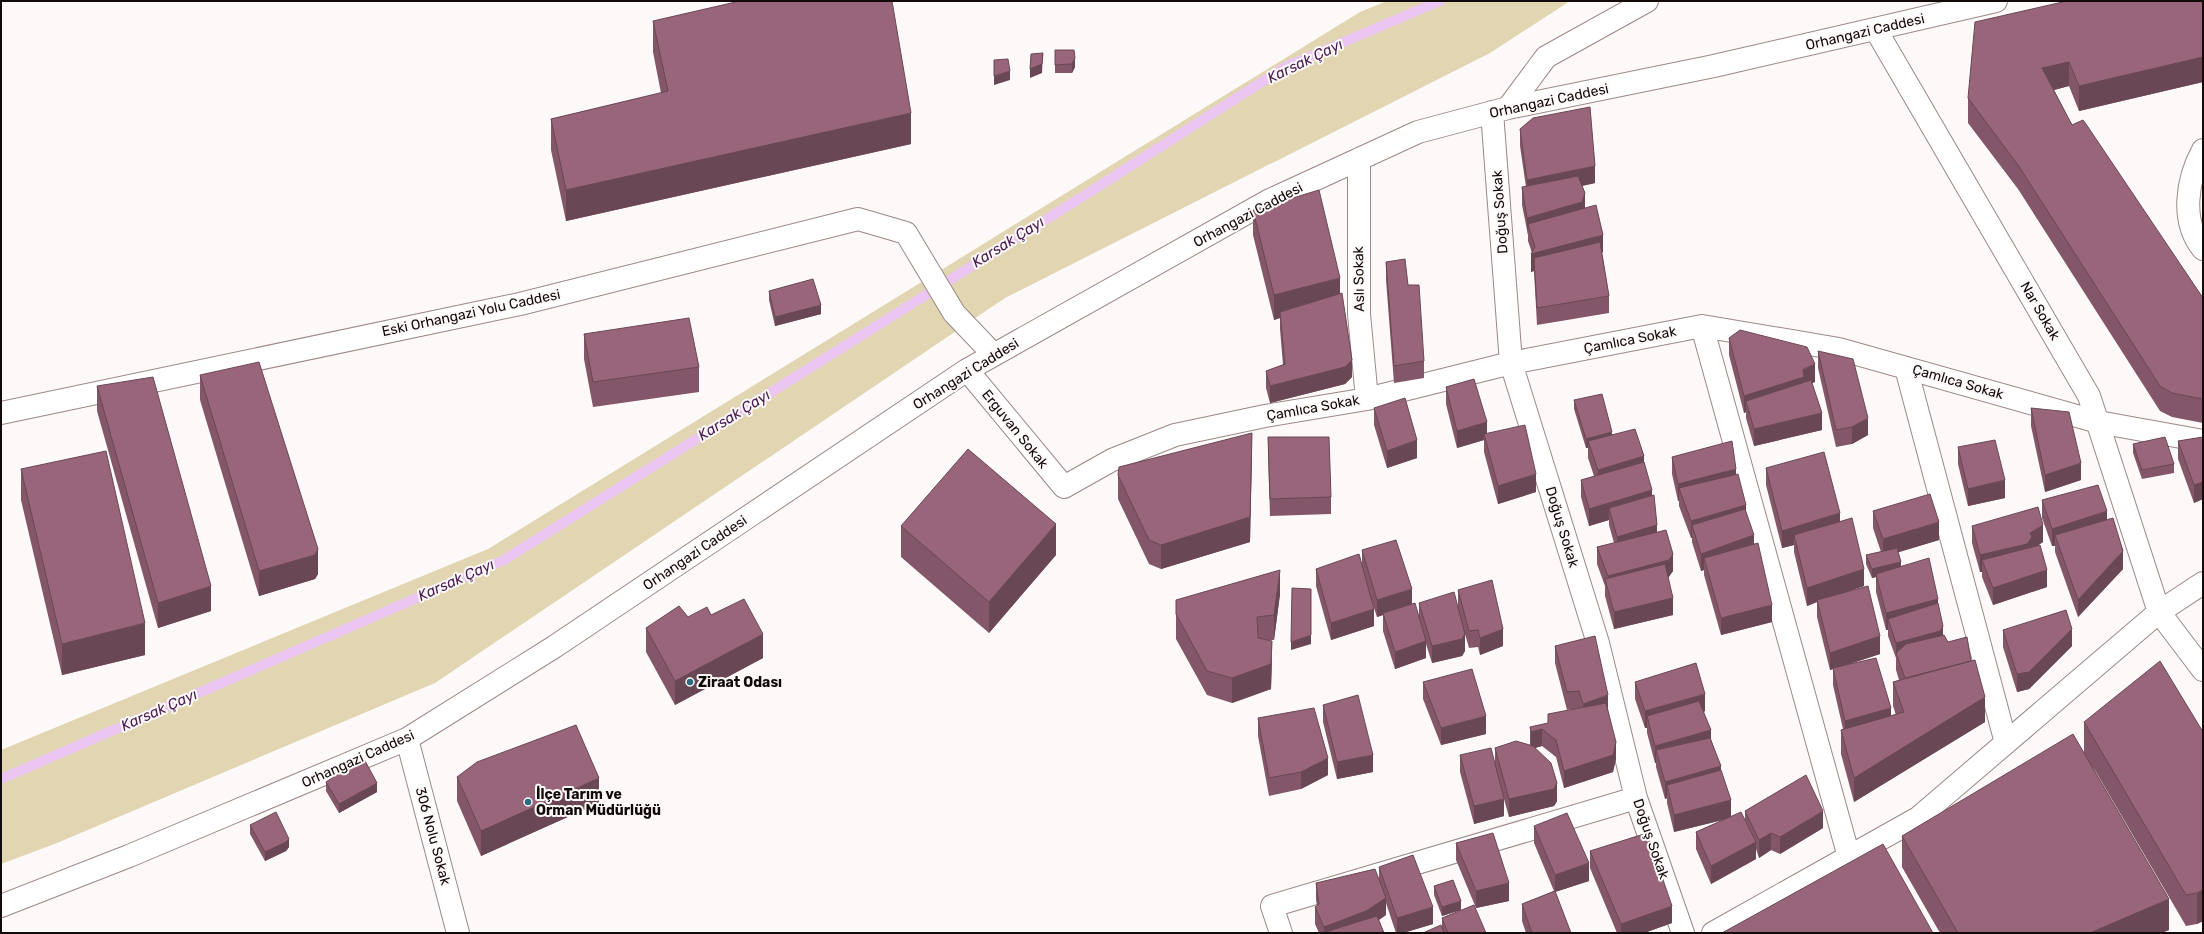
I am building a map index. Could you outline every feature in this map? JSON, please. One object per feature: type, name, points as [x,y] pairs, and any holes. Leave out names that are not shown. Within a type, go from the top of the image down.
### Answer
[{"type":"street","points":[[1500,110],[1546,57],[1647,1]]},
{"type":"street","name":"Orhangazi Caddesi","points":[[1,906],[129,856],[407,739],[554,647],[967,370],[1268,201],[1418,132],[1500,110],[1714,66],[1876,30],[1996,1]]},
{"type":"street","name":"Nar Sokak","points":[[1876,30],[2089,396],[2159,612],[2203,670]]},
{"type":"street","name":"Doğuş Sokak","points":[[1500,110],[1511,363],[1598,643],[1636,798],[1682,933]]},
{"type":"street","points":[[2203,150],[2195,164],[2189,183],[2188,205],[2192,226],[2203,249]]},
{"type":"street","name":"Aslı Sokak","points":[[1359,159],[1359,314],[1367,399]]},
{"type":"street","name":"Eski Orhangazi Yolu Caddesi","points":[[1,413],[520,304],[858,219],[906,233],[954,313],[994,355]]},
{"type":"street","points":[[1702,326],[1849,857]]},
{"type":"street","name":"Çamlıca Sokak","points":[[1064,487],[1112,460],[1175,435],[1265,416],[1367,399],[1511,363],[1702,326],[1839,349],[2098,422],[2203,442]]},
{"type":"street","points":[[1906,368],[2006,743]]},
{"type":"street","name":"Erguvan Sokak","points":[[967,370],[1064,487]]},
{"type":"street","points":[[1713,933],[1918,818],[2159,612],[2203,583]]},
{"type":"street","name":"306 Nolu Sokak","points":[[407,739],[458,933]]},
{"type":"street","points":[[1281,933],[1272,906],[1636,798]]},
{"type":"shaded area","points":[[1387,1],[1570,1],[1490,53],[1005,298],[435,683],[57,843],[1,864],[1,750],[488,549],[1360,12]]},
{"type":"building","points":[[740,1],[892,1],[911,113],[566,190],[551,119],[668,91],[653,21]]},
{"type":"building","points":[[2067,1],[2203,1],[2203,57],[2079,86],[2069,62],[2042,68],[2072,125],[2083,120],[2203,298],[2203,399],[2172,393],[2160,386],[2018,165],[1968,98],[1975,22]]},
{"type":"building","points":[[1055,50],[1074,50],[1075,58],[1072,64],[1055,65]]},
{"type":"building","points":[[1043,53],[1042,64],[1030,69],[1031,54]]},
{"type":"building","points":[[1008,59],[1010,71],[994,76],[994,60]]},
{"type":"building","points":[[1590,107],[1595,166],[1527,180],[1520,129],[1533,118]]},
{"type":"building","points":[[1578,176],[1585,193],[1582,202],[1527,218],[1522,187]]},
{"type":"building","points":[[1319,190],[1340,278],[1274,295],[1253,210]]},
{"type":"building","points":[[1596,205],[1603,235],[1531,254],[1535,247],[1528,224]]},
{"type":"building","points":[[1600,242],[1609,296],[1537,308],[1534,258]]},
{"type":"building","points":[[1405,259],[1408,285],[1419,285],[1424,361],[1394,366],[1386,262]]},
{"type":"building","points":[[813,279],[821,305],[775,317],[769,291]]},
{"type":"building","points":[[1342,293],[1352,360],[1345,367],[1270,386],[1266,371],[1285,364],[1280,312]]},
{"type":"building","points":[[689,318],[699,367],[593,382],[584,334]]},
{"type":"building","points":[[1740,330],[1807,347],[1815,364],[1803,369],[1804,377],[1744,396],[1729,338]]},
{"type":"building","points":[[1818,351],[1853,359],[1868,418],[1852,427],[1836,430]]},
{"type":"building","points":[[259,362],[318,549],[315,555],[259,571],[200,375]]},
{"type":"building","points":[[153,377],[211,586],[158,603],[97,386]]},
{"type":"building","points":[[1474,379],[1487,422],[1457,431],[1446,387]]},
{"type":"building","points":[[1811,380],[1822,413],[1754,429],[1746,401]]},
{"type":"building","points":[[1602,394],[1612,432],[1586,439],[1574,400]]},
{"type":"building","points":[[1405,398],[1417,440],[1387,451],[1374,408]]},
{"type":"building","points":[[2031,408],[2069,412],[2081,463],[2045,475]]},
{"type":"building","points":[[1525,425],[1536,474],[1498,486],[1484,434]]},
{"type":"building","points":[[1635,429],[1644,456],[1598,470],[1588,441]]},
{"type":"building","points":[[1252,433],[1250,517],[1161,545],[1149,540],[1118,475],[1119,467]]},
{"type":"building","points":[[1268,437],[1329,437],[1331,497],[1270,499]]},
{"type":"building","points":[[2165,437],[2174,464],[2142,470],[2133,444]]},
{"type":"building","points":[[2203,437],[2203,482],[2194,485],[2178,441]]},
{"type":"building","points":[[1995,440],[2005,480],[1968,489],[1958,447]]},
{"type":"building","points":[[1732,441],[1736,469],[1678,484],[1672,457]]},
{"type":"building","points":[[968,449],[1056,524],[989,602],[901,526]]},
{"type":"building","points":[[106,451],[145,623],[62,644],[21,469]]},
{"type":"building","points":[[1824,452],[1840,513],[1782,531],[1766,468]]},
{"type":"building","points":[[1644,462],[1652,490],[1589,509],[1581,480]]},
{"type":"building","points":[[1738,474],[1746,505],[1691,521],[1679,488]]},
{"type":"building","points":[[2098,485],[2107,511],[2052,529],[2042,500]]},
{"type":"building","points":[[1930,494],[1939,522],[1883,539],[1873,511]]},
{"type":"building","points":[[1654,495],[1657,525],[1617,537],[1609,508]]},
{"type":"building","points":[[2038,507],[2043,525],[2030,533],[2032,537],[2027,544],[1980,555],[1972,526]]},
{"type":"building","points":[[1745,509],[1754,535],[1701,554],[1692,525]]},
{"type":"building","points":[[1852,518],[1864,569],[1807,588],[1794,535]]},
{"type":"building","points":[[2113,518],[2123,551],[2078,600],[2055,535]]},
{"type":"building","points":[[1666,530],[1673,554],[1669,560],[1608,576],[1597,547]]},
{"type":"building","points":[[1396,540],[1412,589],[1377,600],[1362,550]]},
{"type":"building","points":[[1758,543],[1772,605],[1721,618],[1704,558]]},
{"type":"building","points":[[2040,545],[2047,570],[1993,588],[1982,560]]},
{"type":"building","points":[[1897,548],[1901,562],[1872,569],[1866,555]]},
{"type":"building","points":[[1359,554],[1374,609],[1331,623],[1316,569]]},
{"type":"building","points":[[1929,558],[1938,599],[1886,613],[1876,574]]},
{"type":"building","points":[[1665,564],[1673,598],[1614,612],[1605,579]]},
{"type":"building","points":[[1280,570],[1274,615],[1257,617],[1258,638],[1272,641],[1271,664],[1232,678],[1207,671],[1176,614],[1176,600]]},
{"type":"building","points":[[1492,580],[1503,629],[1480,638],[1478,630],[1469,631],[1458,590]]},
{"type":"building","points":[[1868,586],[1880,636],[1830,653],[1817,600]]},
{"type":"building","points":[[1292,588],[1311,589],[1311,635],[1291,642]]},
{"type":"building","points":[[1454,592],[1465,634],[1462,639],[1432,646],[1419,603]]},
{"type":"building","points":[[744,599],[763,634],[675,681],[646,628],[679,606],[688,617],[707,607],[711,615]]},
{"type":"building","points":[[1415,603],[1426,641],[1395,652],[1383,613]]},
{"type":"building","points":[[1938,603],[1943,626],[1940,631],[1896,643],[1888,619]]},
{"type":"building","points":[[2066,610],[2072,629],[2029,672],[2017,674],[2003,630]]},
{"type":"building","points":[[1944,635],[1948,642],[1967,637],[1971,661],[1905,678],[1896,653],[1906,644]]},
{"type":"building","points":[[1595,636],[1608,695],[1583,704],[1579,691],[1567,692],[1555,646]]},
{"type":"building","points":[[1876,658],[1891,708],[1845,721],[1833,668]]},
{"type":"building","points":[[1975,660],[1985,697],[1854,778],[1841,730],[1904,712],[1893,682]]},
{"type":"building","points":[[2160,661],[2203,732],[2203,890],[2186,895],[2084,722]]},
{"type":"building","points":[[1696,663],[1705,694],[1645,711],[1635,682]]},
{"type":"building","points":[[1472,669],[1486,716],[1441,728],[1423,682]]},
{"type":"building","points":[[1358,695],[1373,755],[1337,762],[1323,705]]},
{"type":"building","points":[[1699,701],[1711,730],[1655,746],[1647,716]]},
{"type":"building","points":[[1606,703],[1616,742],[1613,755],[1564,771],[1556,740],[1542,729],[1531,732],[1530,727],[1548,723],[1548,714]]},
{"type":"building","points":[[1314,708],[1328,758],[1301,772],[1269,778],[1258,718]]},
{"type":"building","points":[[576,725],[599,778],[481,831],[457,777],[477,762]]},
{"type":"building","points":[[2073,734],[2169,899],[2090,933],[1958,933],[1902,836]]},
{"type":"building","points":[[1710,738],[1721,766],[1665,782],[1656,750]]},
{"type":"building","points":[[1516,741],[1533,746],[1551,763],[1557,783],[1554,789],[1509,799],[1495,748]]},
{"type":"building","points":[[1491,748],[1504,799],[1474,806],[1460,755]]},
{"type":"building","points":[[363,757],[377,783],[339,804],[326,782]]},
{"type":"building","points":[[1721,770],[1731,800],[1674,815],[1667,785]]},
{"type":"building","points":[[1806,775],[1823,811],[1780,837],[1771,833],[1759,840],[1745,811]]},
{"type":"building","points":[[276,812],[289,839],[286,842],[265,852],[250,825]]},
{"type":"building","points":[[1741,812],[1756,842],[1711,866],[1696,832]]},
{"type":"building","points":[[1567,813],[1589,863],[1555,875],[1534,826]]},
{"type":"building","points":[[1493,833],[1509,883],[1476,891],[1456,843]]},
{"type":"building","points":[[1647,833],[1672,906],[1621,924],[1590,851]]},
{"type":"building","points":[[1883,844],[1933,933],[1722,933]]},
{"type":"building","points":[[1413,855],[1433,907],[1397,918],[1379,867]]},
{"type":"building","points":[[1375,869],[1386,898],[1366,911],[1324,927],[1315,907],[1319,904],[1316,883]]},
{"type":"building","points":[[1453,880],[1461,901],[1442,907],[1434,886]]},
{"type":"building","points":[[1555,891],[1571,933],[1532,933],[1522,904]]},
{"type":"building","points":[[1474,905],[1486,933],[1448,933],[1442,918]]},
{"type":"building","points":[[1377,916],[1384,933],[1322,933]]},
{"type":"building","points":[[1441,925],[1444,933],[1423,933]]},
{"type":"waterway","name":"Karsak Çayı","points":[[1,779],[504,560],[1082,197],[1285,67],[1440,1]]},
{"type":"place","name":"Ziraat Odası","points":[[690,682]]},
{"type":"place","name":"İlçe Tarım ve Orman Müdürlüğü","points":[[528,802]]}]
